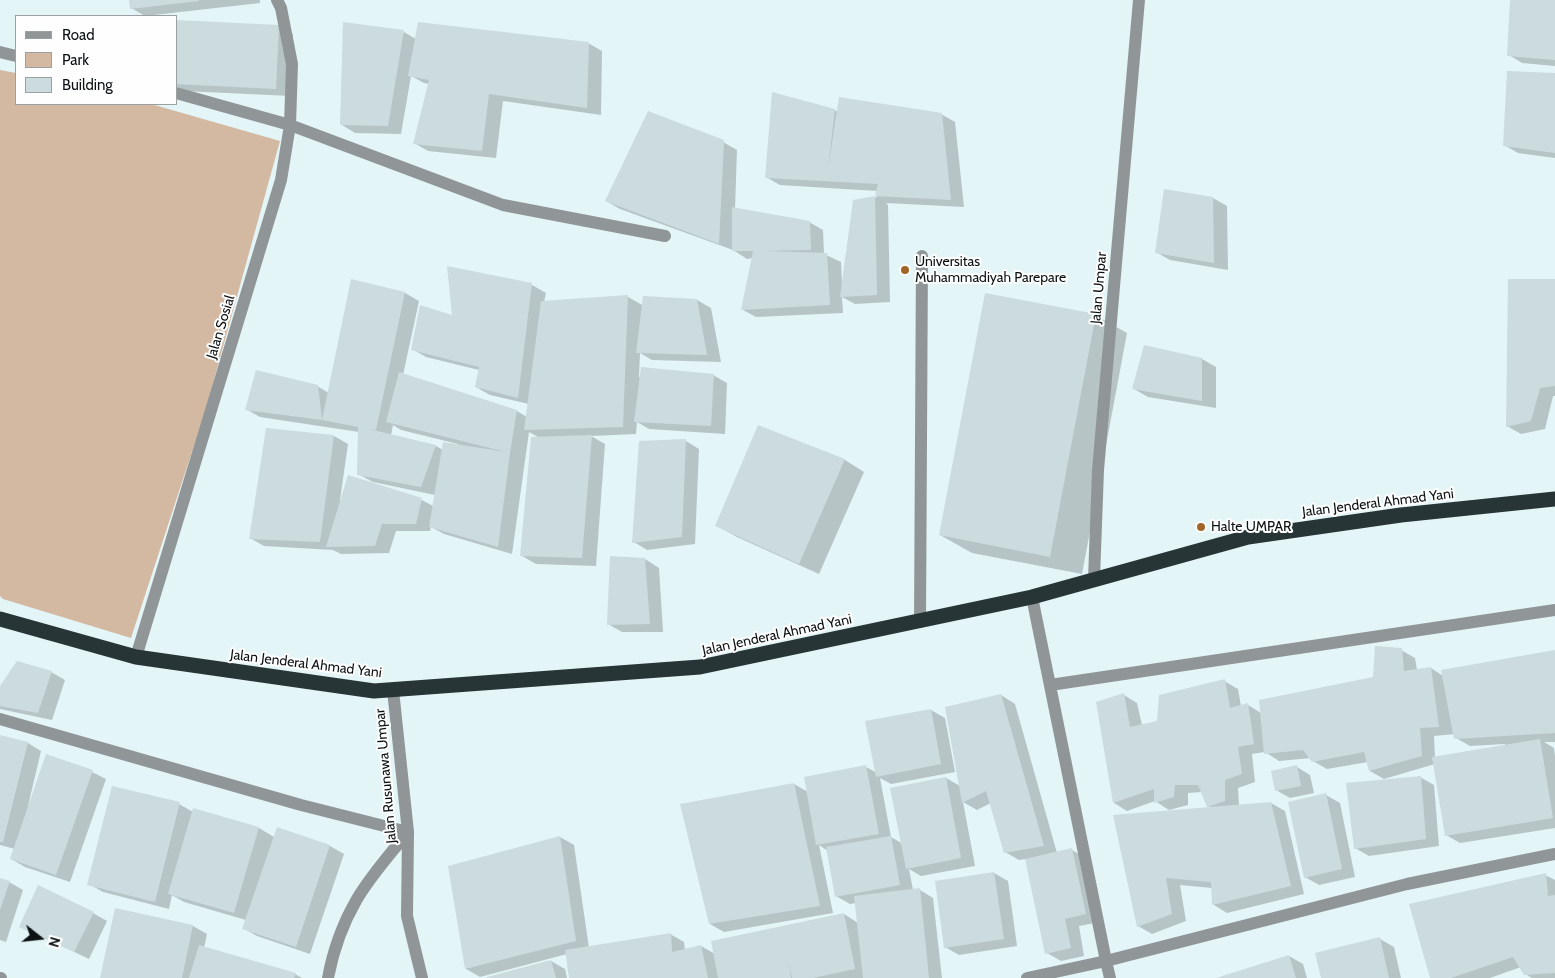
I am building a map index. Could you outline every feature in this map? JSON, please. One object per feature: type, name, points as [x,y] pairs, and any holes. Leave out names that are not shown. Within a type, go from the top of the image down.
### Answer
[{"type":"highway","name":"Jalan Jenderal Ahmad Yani","points":[[0,619],[136,657],[374,691],[700,668],[1032,597],[1248,537],[1402,515],[1555,499]]},
{"type":"street","name":"Jalan Sosial","points":[[136,657],[281,180],[290,125],[292,64],[277,0]]},
{"type":"street","name":"Jalan Umpar","points":[[1094,579],[1098,470],[1139,0]]},
{"type":"street","points":[[0,52],[15,56]]},
{"type":"street","points":[[178,94],[290,125],[503,204],[665,236]]},
{"type":"street","points":[[920,622],[922,256]]},
{"type":"street","points":[[1032,597],[1110,978]]},
{"type":"street","points":[[1050,685],[1555,610]]},
{"type":"street","name":"Jalan Rusunawa Umpar","points":[[393,690],[408,832],[407,916],[422,978]]},
{"type":"street","points":[[0,719],[301,805],[408,832],[357,899],[332,955],[328,978]]},
{"type":"street","points":[[1028,978],[1106,961],[1407,884],[1555,854]]},
{"type":"green space","points":[[0,70],[15,73],[15,105],[154,105],[280,141],[205,412],[131,638],[3,599],[0,596]]},
{"type":"building","points":[[129,0],[199,0],[199,1],[130,9]]},
{"type":"building","points":[[1510,0],[1555,0],[1555,60],[1507,56]]},
{"type":"building","points":[[178,20],[279,25],[276,89],[178,84]]},
{"type":"building","points":[[343,22],[404,30],[388,126],[340,125]]},
{"type":"building","points":[[418,22],[589,42],[587,108],[489,94],[482,151],[413,144],[429,80],[408,76]]},
{"type":"building","points":[[1507,71],[1555,73],[1555,153],[1503,146]]},
{"type":"building","points":[[772,92],[835,109],[828,169],[839,97],[942,113],[951,200],[875,196],[878,184],[765,178]]},
{"type":"building","points":[[648,111],[724,140],[719,244],[605,201]]},
{"type":"building","points":[[1164,189],[1213,197],[1214,263],[1155,253]]},
{"type":"building","points":[[875,196],[877,295],[840,297],[853,200]]},
{"type":"building","points":[[732,207],[810,221],[811,250],[764,251],[827,253],[830,305],[741,310],[753,251],[732,251]]},
{"type":"building","points":[[447,266],[532,283],[518,398],[475,387],[479,367],[411,350],[420,305],[452,315]]},
{"type":"building","points":[[351,279],[405,292],[376,430],[365,428],[436,445],[421,487],[357,475],[358,427],[322,420]]},
{"type":"building","points":[[1508,279],[1555,279],[1555,386],[1540,388],[1531,421],[1506,427]]},
{"type":"building","points":[[985,293],[1096,314],[1050,557],[939,535]]},
{"type":"building","points":[[628,295],[623,427],[524,430],[541,301]]},
{"type":"building","points":[[643,296],[697,299],[707,355],[636,353]]},
{"type":"building","points":[[1144,345],[1202,358],[1202,401],[1132,389]]},
{"type":"building","points":[[641,367],[714,374],[711,426],[634,422]]},
{"type":"building","points":[[256,370],[318,385],[322,420],[245,410]]},
{"type":"building","points":[[399,372],[517,410],[498,547],[429,527],[443,442],[506,452],[386,422]]},
{"type":"building","points":[[758,425],[845,459],[799,564],[715,526]]},
{"type":"building","points":[[266,428],[334,435],[320,542],[249,539]]},
{"type":"building","points":[[592,435],[582,558],[520,556],[531,437]]},
{"type":"building","points":[[686,439],[682,537],[632,543],[639,441]]},
{"type":"building","points":[[348,475],[422,498],[416,524],[382,524],[375,546],[326,547]]},
{"type":"building","points":[[610,556],[645,558],[650,624],[607,625]]},
{"type":"building","points":[[1375,646],[1402,648],[1404,671],[1431,667],[1439,727],[1420,728],[1422,756],[1369,771],[1364,752],[1312,762],[1303,750],[1264,754],[1259,700],[1373,677]]},
{"type":"building","points":[[1555,650],[1555,733],[1454,739],[1441,670]]},
{"type":"building","points":[[17,661],[52,671],[38,713],[0,706],[0,686]]},
{"type":"building","points":[[1225,679],[1230,708],[1248,703],[1254,744],[1238,747],[1242,774],[1225,780],[1225,801],[1207,807],[1198,785],[1175,785],[1174,797],[1154,803],[1154,789],[1113,803],[1096,702],[1124,693],[1130,727],[1157,721],[1159,695]]},
{"type":"building","points":[[1001,694],[1044,846],[1004,853],[986,791],[962,803],[945,707]]},
{"type":"building","points":[[931,709],[941,764],[876,777],[865,721]]},
{"type":"building","points":[[0,735],[28,742],[3,842],[0,842]]},
{"type":"building","points":[[1540,739],[1553,818],[1445,836],[1432,757]]},
{"type":"building","points":[[46,754],[93,770],[56,875],[10,859]]},
{"type":"building","points":[[866,765],[879,834],[816,845],[804,777]]},
{"type":"building","points":[[1297,765],[1301,786],[1275,791],[1271,771]]},
{"type":"building","points":[[1421,776],[1426,839],[1354,849],[1346,783]]},
{"type":"building","points":[[946,777],[961,858],[906,869],[890,788]]},
{"type":"building","points":[[794,783],[820,906],[709,924],[680,804]]},
{"type":"building","points":[[112,786],[180,802],[155,902],[87,885]]},
{"type":"building","points":[[1326,793],[1342,869],[1304,878],[1288,802]]},
{"type":"building","points":[[1271,802],[1291,886],[1212,905],[1211,882],[1166,878],[1172,914],[1137,927],[1113,815]]},
{"type":"building","points":[[193,808],[259,827],[234,913],[168,894]]},
{"type":"building","points":[[277,827],[330,845],[296,947],[242,929]]},
{"type":"building","points":[[560,836],[576,941],[465,969],[448,866]]},
{"type":"building","points":[[891,836],[900,885],[835,897],[826,847]]},
{"type":"building","points":[[1072,848],[1086,914],[1065,919],[1071,948],[1045,954],[1025,859]]},
{"type":"building","points":[[994,872],[1004,939],[944,948],[935,881]]},
{"type":"building","points":[[1546,873],[1548,896],[1555,895],[1555,973],[1524,975],[1513,957],[1451,978],[1430,978],[1409,904]]},
{"type":"building","points":[[0,878],[10,881],[0,910]]},
{"type":"building","points":[[38,885],[94,912],[74,952],[19,927]]},
{"type":"building","points":[[920,888],[929,978],[863,978],[854,896]]},
{"type":"building","points":[[115,908],[193,925],[182,978],[100,978]]},
{"type":"building","points":[[844,913],[855,969],[813,978],[792,978],[789,963],[791,978],[718,978],[711,941]]},
{"type":"building","points":[[671,933],[672,952],[701,945],[708,978],[569,978],[565,950]]},
{"type":"building","points":[[1380,937],[1389,978],[1321,978],[1315,953]]},
{"type":"building","points":[[199,945],[296,973],[294,978],[189,978]]},
{"type":"building","points":[[1289,955],[1296,978],[1216,978]]},
{"type":"building","points":[[551,960],[556,978],[487,978],[487,977]]},
{"type":"place","name":"Universitas Muhammadiyah Parepare","points":[[905,270]]},
{"type":"place","name":"Halte UMPAR","points":[[1201,527]]}]
